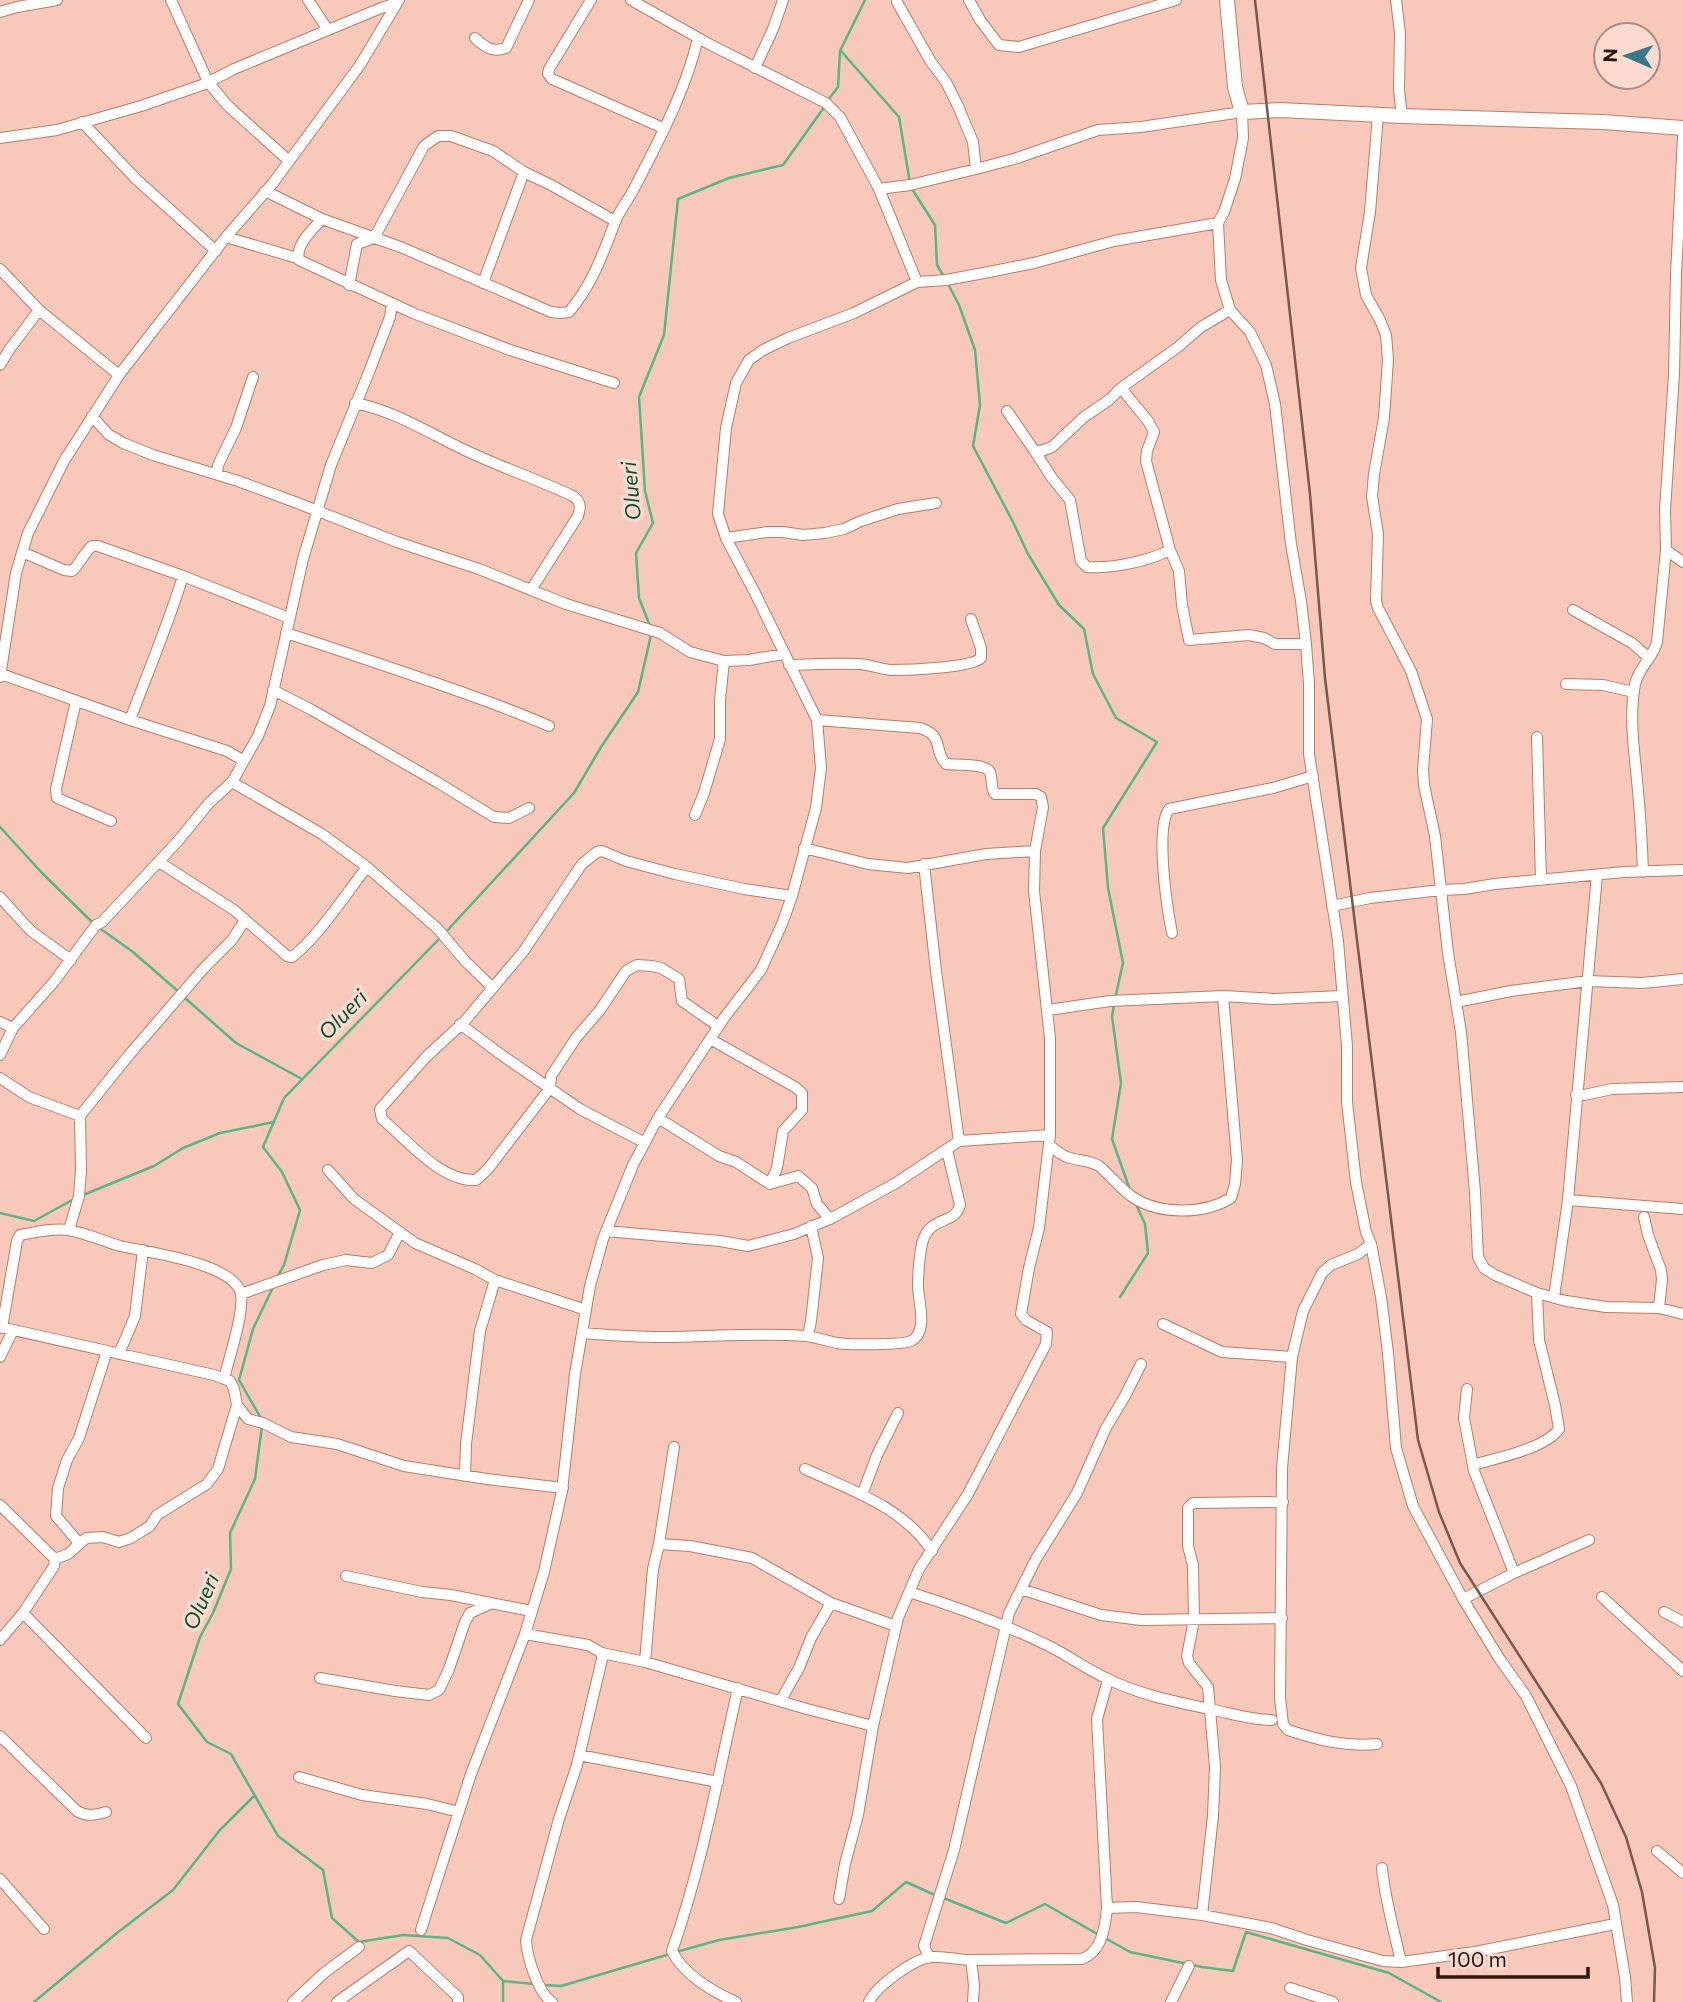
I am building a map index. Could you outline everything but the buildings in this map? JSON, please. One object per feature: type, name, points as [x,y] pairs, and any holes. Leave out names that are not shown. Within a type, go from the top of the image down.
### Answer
[{"type":"street","points":[[0,12],[57,0]]},
{"type":"street","points":[[171,0],[208,82],[227,105],[289,161]]},
{"type":"street","points":[[308,0],[328,30]]},
{"type":"street","points":[[475,38],[485,48],[506,48],[529,0]]},
{"type":"street","points":[[592,0],[563,44],[548,74],[552,79],[663,128]]},
{"type":"street","points":[[631,0],[755,68],[827,103],[841,117],[879,189],[917,282]]},
{"type":"street","points":[[755,68],[783,0]]},
{"type":"street","points":[[969,0],[999,45],[1019,47],[1176,0]]},
{"type":"street","points":[[1227,0],[1243,138],[1235,178],[1218,223],[1221,281],[1230,310],[1250,332],[1266,365],[1272,391],[1306,644],[1310,684],[1309,754],[1338,941],[1347,1046],[1347,1102],[1354,1169],[1381,1297],[1396,1448],[1413,1506],[1463,1599],[1526,1696],[1571,1786],[1613,1905],[1627,2002]]},
{"type":"street","points":[[1396,0],[1400,33],[1399,90],[1402,116]]},
{"type":"street","points":[[0,138],[57,130],[141,106],[208,82],[398,1]]},
{"type":"street","points":[[244,761],[227,751],[0,676],[4,621],[28,533],[64,461],[92,416],[119,375],[289,161],[360,65],[398,1]]},
{"type":"street","points":[[897,2],[958,106],[973,142],[976,169]]},
{"type":"street","points":[[265,191],[322,219],[403,248],[551,312],[569,312],[593,278],[615,221],[635,187],[684,86],[698,38]]},
{"type":"street","points":[[879,189],[910,185],[1017,158],[1098,130],[1280,110],[1603,122],[1683,128]]},
{"type":"street","points":[[1378,115],[1370,212],[1360,268],[1366,295],[1386,335],[1388,360],[1384,418],[1373,485],[1378,534],[1377,601],[1378,608],[1411,671],[1427,719],[1424,785],[1435,836],[1448,953],[1461,1032],[1478,1256],[1484,1268],[1495,1275],[1537,1293],[1606,1307],[1659,1308],[1683,1314]]},
{"type":"street","points":[[82,122],[136,179],[216,251]]},
{"type":"street","points":[[349,285],[357,244],[374,238],[424,146],[438,136],[451,136],[493,151],[524,172],[615,221]]},
{"type":"street","points":[[1643,872],[1631,729],[1634,692],[1641,668],[1654,653],[1657,642],[1666,550],[1665,510],[1679,274],[1683,138]]},
{"type":"street","points":[[483,283],[524,172]]},
{"type":"street","points":[[297,258],[302,244],[322,219]]},
{"type":"street","points":[[421,1930],[459,1812],[525,1634],[544,1572],[563,1488],[575,1374],[590,1286],[606,1231],[633,1165],[658,1118],[718,1026],[761,970],[782,924],[817,808],[821,768],[817,720],[726,538],[718,514],[726,428],[736,383],[749,360],[763,350],[854,313],[917,282],[989,272],[1114,241],[1218,223]]},
{"type":"street","points":[[226,237],[297,258],[392,304],[510,350],[614,383]]},
{"type":"street","points":[[0,269],[38,310],[119,375]]},
{"type":"street","points":[[0,1055],[13,1028],[71,960],[96,925],[159,863],[209,803],[232,782],[258,736],[270,706],[303,559],[331,465],[390,317],[392,304]]},
{"type":"street","points":[[0,365],[38,310]]},
{"type":"street","points":[[1034,450],[1041,451],[1052,447],[1121,388],[1178,347],[1200,327],[1230,310]]},
{"type":"street","points":[[217,474],[218,465],[236,428],[253,377]]},
{"type":"street","points":[[1121,388],[1152,428],[1153,439],[1147,450],[1146,461],[1170,550],[1179,570],[1189,640],[1249,635],[1275,644],[1306,644]]},
{"type":"street","points":[[355,404],[370,406],[400,418],[484,459],[579,500],[578,516],[531,590]]},
{"type":"street","points":[[1007,411],[1070,500],[1081,561],[1087,567],[1098,568],[1140,561],[1170,550]]},
{"type":"street","points":[[92,416],[108,434],[153,455],[217,474],[566,604],[660,633],[690,652],[724,661],[784,654]]},
{"type":"street","points":[[726,538],[767,532],[803,535],[825,533],[844,529],[898,509],[936,503]]},
{"type":"street","points":[[22,552],[72,571],[85,552],[92,546],[98,546],[289,618]]},
{"type":"street","points":[[1666,550],[1683,562]]},
{"type":"street","points":[[130,720],[183,576]]},
{"type":"street","points":[[1573,610],[1632,643],[1649,658]]},
{"type":"street","points":[[789,665],[864,664],[890,670],[963,666],[981,658],[981,648],[971,619]]},
{"type":"street","points":[[286,633],[470,695],[549,726]]},
{"type":"street","points":[[695,815],[720,739],[724,661]]},
{"type":"street","points":[[1566,684],[1603,685],[1634,692]]},
{"type":"street","points":[[273,690],[494,817],[509,818],[529,808]]},
{"type":"street","points":[[76,701],[56,796],[57,799],[111,821]]},
{"type":"street","points":[[817,720],[929,731],[939,744],[942,760],[946,764],[981,766],[988,769],[995,794],[1036,794],[1041,797],[1043,807],[1035,852],[1034,891],[1051,1038],[1050,1140],[1040,1228],[1021,1305],[1021,1314],[1026,1320],[1047,1332],[1046,1345],[968,1494],[919,1569],[895,1626],[839,1899]]},
{"type":"street","points":[[1537,737],[1541,880]]},
{"type":"street","points":[[1172,933],[1167,911],[1162,843],[1164,817],[1169,809],[1273,788],[1313,776]]},
{"type":"street","points":[[232,782],[322,834],[367,867],[442,933],[465,961],[492,987]]},
{"type":"street","points":[[804,848],[868,864],[908,868],[986,854],[1035,852]]},
{"type":"street","points":[[718,1026],[682,1001],[679,979],[661,968],[637,965],[626,971],[551,1076],[550,1088],[488,1169],[476,1180],[464,1180],[441,1170],[382,1119],[380,1110],[523,952],[582,864],[597,852],[602,851],[626,861],[744,889],[792,895]]},
{"type":"street","points":[[159,863],[234,910],[287,956],[292,957],[322,925],[367,867]]},
{"type":"street","points":[[924,864],[959,1141]]},
{"type":"street","points":[[1332,906],[1370,898],[1495,884],[1683,870]]},
{"type":"street","points":[[1554,1297],[1568,1200],[1597,875]]},
{"type":"street","points":[[0,897],[31,931],[71,960]]},
{"type":"street","points":[[69,1230],[79,1196],[80,1116],[204,968],[232,940],[245,920]]},
{"type":"street","points":[[1456,1002],[1521,989],[1588,981],[1642,983],[1683,979]]},
{"type":"street","points":[[1048,1010],[1123,1000],[1223,996],[1274,999],[1342,996]]},
{"type":"street","points":[[606,1231],[748,1245],[794,1234],[830,1219],[896,1183],[959,1141],[1050,1140],[1066,1157],[1097,1164],[1113,1181],[1149,1206],[1195,1209],[1220,1205],[1231,1198],[1237,1160],[1223,996]]},
{"type":"street","points":[[0,1022],[13,1028]]},
{"type":"street","points":[[460,1024],[580,1109],[645,1143]]},
{"type":"street","points":[[710,1039],[802,1093],[802,1110],[783,1132],[770,1184]]},
{"type":"street","points":[[0,1078],[29,1097],[80,1116]]},
{"type":"street","points":[[1576,1095],[1612,1089],[1683,1087]]},
{"type":"street","points":[[658,1118],[770,1184],[798,1176],[812,1188],[817,1204],[830,1219]]},
{"type":"street","points":[[582,1333],[658,1337],[808,1336],[840,1344],[895,1344],[912,1341],[918,1335],[922,1315],[918,1289],[921,1246],[931,1226],[953,1216],[960,1205],[947,1150]]},
{"type":"street","points":[[328,1170],[354,1199],[415,1243],[495,1280],[586,1310]]},
{"type":"street","points":[[1568,1200],[1683,1209]]},
{"type":"street","points":[[1644,1217],[1661,1270],[1659,1308]]},
{"type":"street","points":[[808,1336],[818,1258],[811,1226]]},
{"type":"street","points":[[0,1357],[10,1277],[20,1235],[69,1230],[196,1263],[224,1274],[237,1286],[241,1294],[239,1314],[224,1379]]},
{"type":"street","points":[[241,1294],[323,1265],[346,1260],[372,1263],[388,1255],[400,1232]]},
{"type":"street","points":[[1371,1244],[1358,1254],[1331,1265],[1322,1273],[1303,1311],[1292,1357],[1282,1468],[1280,1686],[1283,1724],[1288,1730],[1334,1744],[1377,1744]]},
{"type":"street","points":[[119,1354],[135,1317],[143,1250]]},
{"type":"street","points":[[465,1476],[466,1444],[480,1331],[495,1280]]},
{"type":"street","points":[[1473,1465],[1542,1442],[1559,1429],[1539,1340],[1537,1293]]},
{"type":"street","points":[[1163,1324],[1222,1352],[1292,1357]]},
{"type":"street","points":[[5,1328],[175,1365],[230,1381],[234,1389],[237,1405],[218,1469],[207,1485],[157,1514],[150,1526],[131,1538],[119,1542],[103,1537],[91,1537],[79,1543],[68,1554],[55,1559]]},
{"type":"street","points":[[79,1543],[56,1516],[58,1488],[67,1460],[79,1438],[107,1351]]},
{"type":"street","points":[[929,1957],[924,1946],[954,1850],[1009,1613],[1036,1559],[1077,1493],[1106,1428],[1141,1364]]},
{"type":"street","points":[[1467,1389],[1464,1418],[1473,1465],[1514,1573]]},
{"type":"street","points":[[237,1405],[248,1419],[263,1423],[291,1437],[337,1444],[404,1466],[563,1488]]},
{"type":"street","points":[[862,1495],[877,1455],[898,1413]]},
{"type":"street","points":[[645,1662],[653,1569],[674,1447]]},
{"type":"street","points":[[805,1469],[879,1503],[912,1525],[932,1550]]},
{"type":"street","points":[[1202,1915],[1215,1779],[1211,1710],[1206,1683],[1189,1663],[1187,1656],[1194,1620],[1188,1508],[1193,1503],[1283,1502]]},
{"type":"street","points":[[0,1505],[55,1559]]},
{"type":"street","points":[[1463,1599],[1589,1540]]},
{"type":"street","points":[[659,1544],[690,1546],[752,1558],[831,1603],[895,1626]]},
{"type":"street","points":[[0,1640],[23,1613],[54,1566],[55,1559]]},
{"type":"street","points":[[346,1576],[531,1611]]},
{"type":"street","points":[[1021,1589],[1101,1615],[1141,1620],[1282,1618]]},
{"type":"street","points":[[909,1592],[1005,1626],[1052,1647],[1108,1680],[1139,1691],[1211,1710],[1272,1720]]},
{"type":"street","points":[[1602,1597],[1683,1671]]},
{"type":"street","points":[[780,1700],[831,1603]]},
{"type":"street","points":[[320,1678],[429,1695],[439,1690],[470,1613],[490,1604]]},
{"type":"street","points":[[1664,1612],[1683,1622]]},
{"type":"street","points":[[23,1613],[146,1738]]},
{"type":"street","points":[[525,1634],[588,1645],[602,1653],[645,1662],[873,1726]]},
{"type":"street","points":[[552,2002],[545,1998],[527,1953],[526,1940],[579,1755],[602,1653]]},
{"type":"street","points":[[869,2002],[871,1997],[903,1969],[929,1957],[971,1961],[1082,1959],[1091,1955],[1100,1943],[1107,1908],[1097,1719],[1108,1680]]},
{"type":"street","points":[[730,2001],[678,1963],[672,1951],[681,1926],[718,1782],[738,1688]]},
{"type":"street","points":[[0,1736],[77,1811],[84,1815],[106,1812]]},
{"type":"street","points":[[579,1755],[718,1782]]},
{"type":"street","points":[[299,1777],[362,1795],[427,1804],[459,1812]]},
{"type":"street","points":[[1657,1852],[1683,1873]]},
{"type":"street","points":[[1382,1868],[1385,1898],[1390,1908],[1401,1962]]},
{"type":"street","points":[[0,1879],[44,1929]]},
{"type":"street","points":[[1107,1908],[1136,1908],[1202,1915],[1271,1928],[1383,1961],[1401,1962],[1475,1952],[1615,1924]]},
{"type":"street","points":[[293,2002],[324,1973],[359,1947]]},
{"type":"street","points":[[337,2002],[409,1951],[458,1997],[458,2002]]},
{"type":"street","points":[[971,1961],[973,2002]]},
{"type":"street","points":[[1171,2002],[1189,1966]]},
{"type":"street","points":[[1290,1988],[1333,2002]]},
{"type":"waterway","name":"Olueri","points":[[828,100],[838,87],[840,51],[865,0]]},
{"type":"waterway","points":[[841,51],[899,117],[910,183]]},
{"type":"waterway","name":"Olueri","points":[[650,626],[639,598],[636,553],[653,523],[645,491],[639,397],[664,335],[678,199],[729,178],[783,165],[825,106]]},
{"type":"waterway","points":[[912,189],[935,225],[937,265],[943,275]]},
{"type":"waterway","points":[[948,284],[959,305],[975,350],[980,405],[973,446],[1028,554],[1059,605],[1084,629],[1093,674],[1116,718],[1157,742],[1103,828],[1108,888],[1123,963],[1115,999]]},
{"type":"waterway","name":"Olueri","points":[[445,933],[574,793],[638,692],[651,635]]},
{"type":"waterway","points":[[0,827],[93,923]]},
{"type":"waterway","points":[[98,927],[133,952],[180,993]]},
{"type":"waterway","name":"Olueri","points":[[278,1276],[284,1265],[300,1210],[282,1172],[263,1147],[284,1098],[441,937]]},
{"type":"waterway","points":[[185,998],[236,1043],[302,1079]]},
{"type":"waterway","points":[[1114,1005],[1112,1016],[1121,1083],[1112,1139],[1130,1190]]},
{"type":"waterway","points":[[83,1195],[154,1166],[183,1148],[220,1133],[274,1122]]},
{"type":"waterway","points":[[0,1213],[34,1221],[74,1199]]},
{"type":"waterway","points":[[1120,1297],[1148,1253],[1145,1224],[1135,1202]]},
{"type":"waterway","name":"Olueri","points":[[262,1420],[239,1380],[253,1329],[274,1285]]},
{"type":"waterway","name":"Olueri","points":[[262,1426],[255,1479],[230,1533],[231,1569],[200,1637],[178,1704],[207,1742],[231,1754],[278,1836],[323,1870],[332,1918],[359,1942],[403,1935],[448,1938],[480,1955],[503,1981],[503,2002]]},
{"type":"waterway","points":[[34,2002],[173,1890],[219,1831],[253,1797]]},
{"type":"waterway","points":[[676,1952],[719,1940],[872,1911],[906,1882],[935,1895]]},
{"type":"waterway","points":[[941,1897],[1006,1923],[1045,1904],[1099,1935]]},
{"type":"waterway","points":[[1105,1938],[1130,1952],[1233,1971],[1246,1932],[1389,1973],[1441,2002]]},
{"type":"waterway","points":[[544,1985],[561,1986],[670,1954]]},
{"type":"waterway","points":[[503,1981],[534,1984]]},
{"type":"railway","points":[[1255,0],[1310,494],[1325,678],[1418,1440],[1439,1512],[1460,1563],[1601,1783],[1626,1837],[1642,1892],[1655,1968],[1654,2002]]}]
